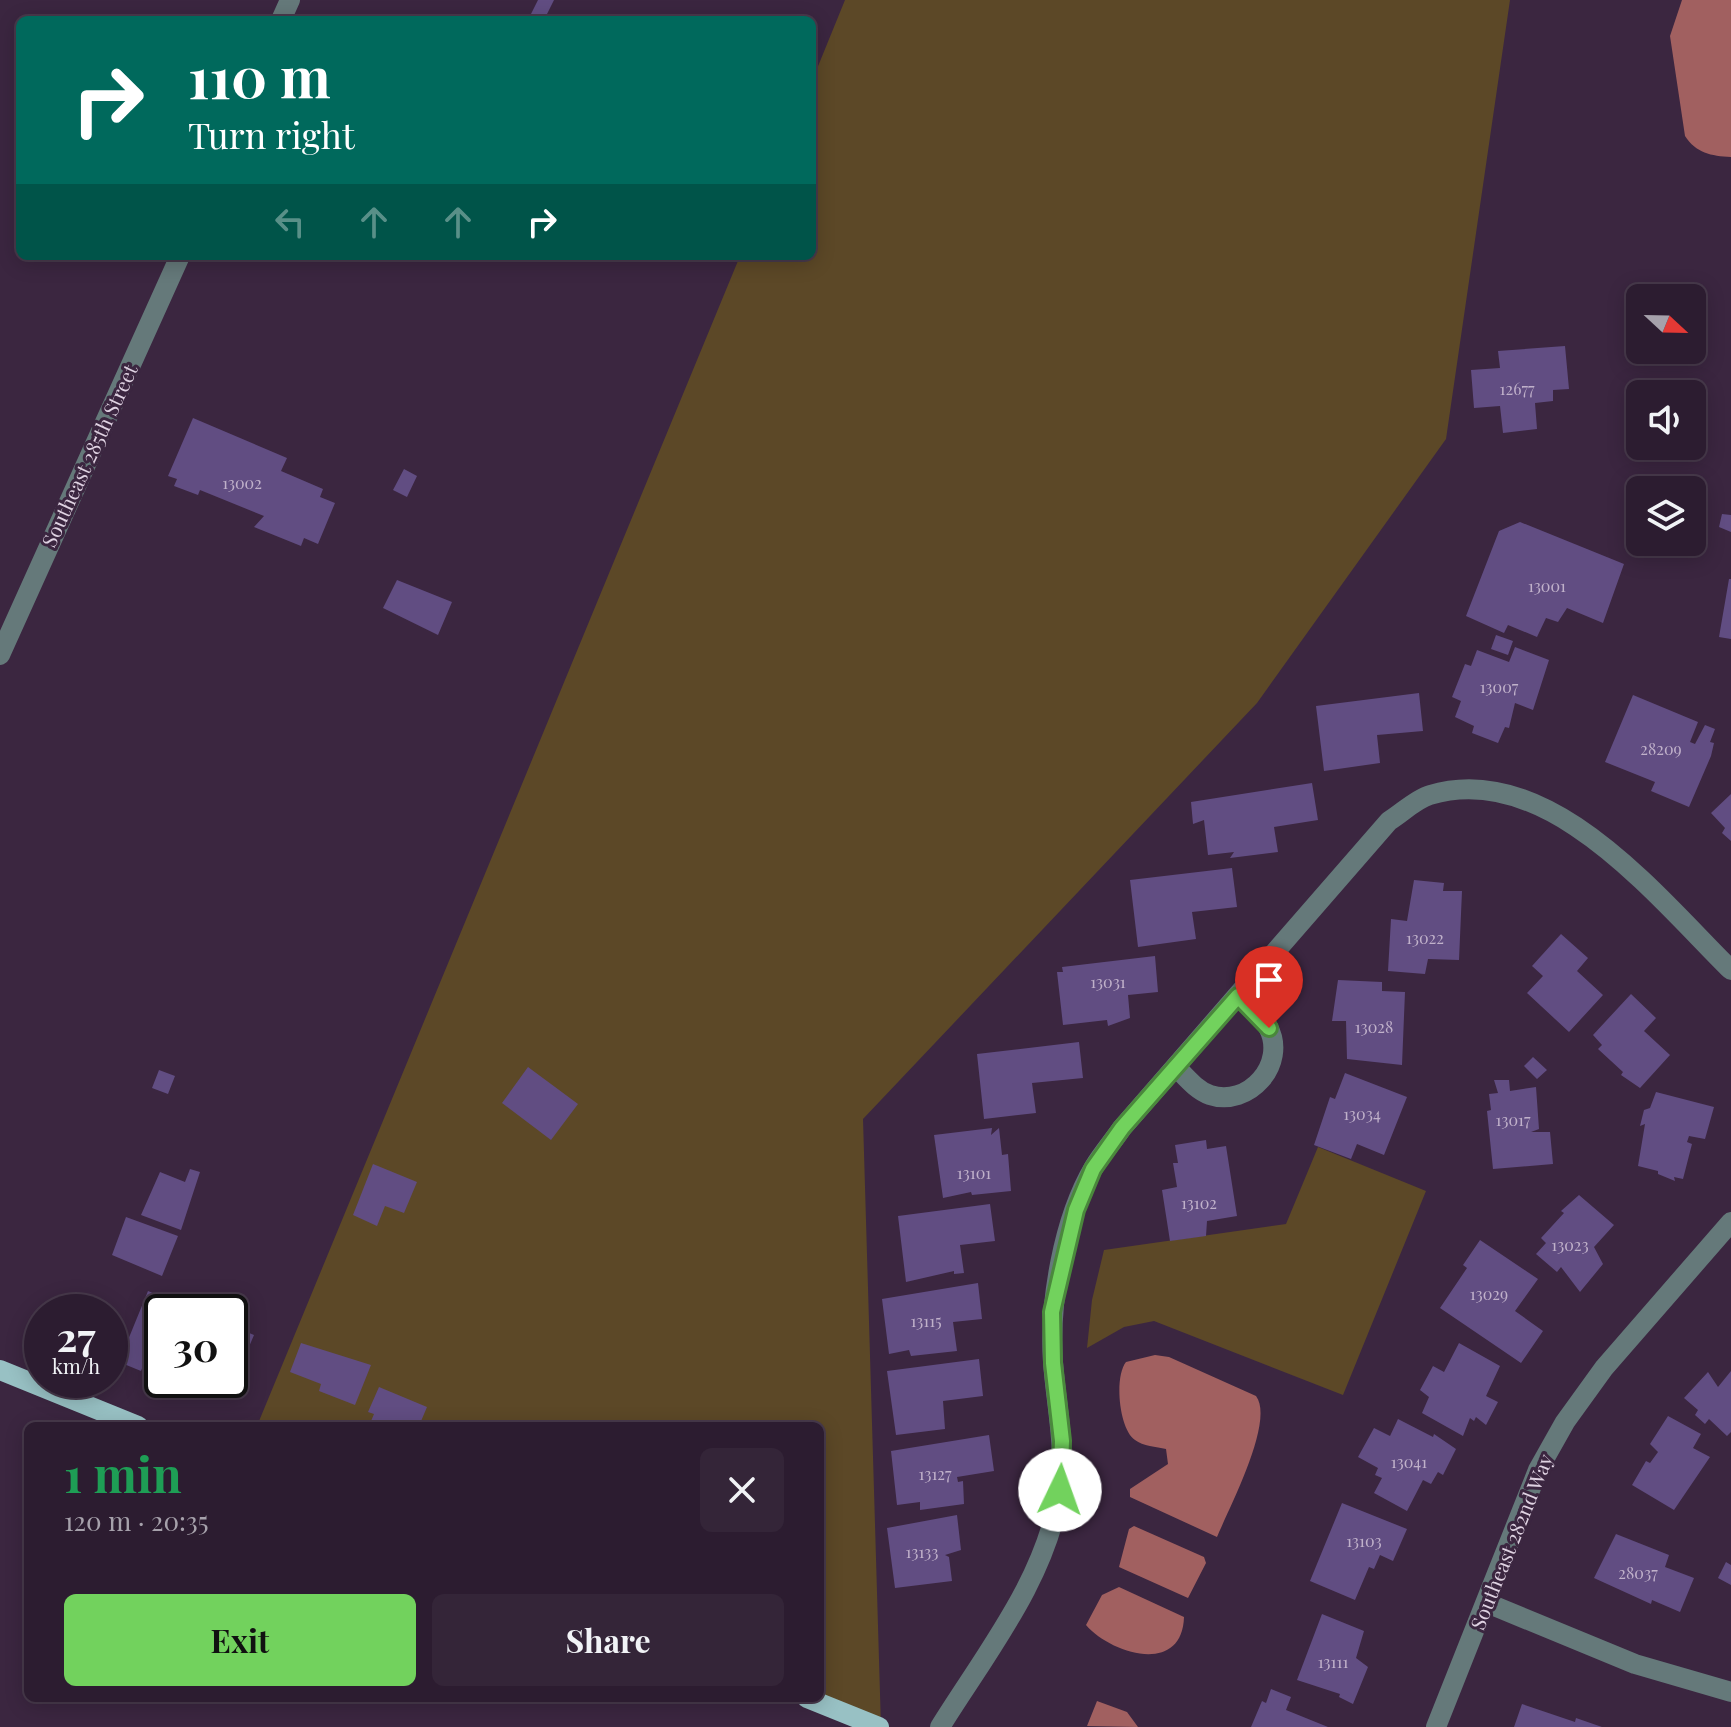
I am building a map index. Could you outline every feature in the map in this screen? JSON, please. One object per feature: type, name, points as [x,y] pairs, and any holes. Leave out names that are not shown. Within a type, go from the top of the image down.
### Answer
[{"type":"main road","points":[[0,1370],[128,1422]]},
{"type":"main road","points":[[817,1702],[879,1727]]},
{"type":"street","name":"Southeast 285th Street","points":[[0,655],[178,260]]},
{"type":"street","points":[[940,1727],[1016,1607],[1047,1540],[1060,1490],[1062,1441],[1053,1363],[1052,1312],[1076,1210],[1093,1169],[1122,1128],[1389,821],[1428,795],[1479,787],[1518,796],[1572,823],[1628,869],[1731,970]]},
{"type":"street","points":[[1176,1067],[1210,1095],[1229,1097],[1247,1092],[1262,1081],[1271,1065],[1274,1046],[1269,1028],[1238,996]]},
{"type":"street","name":"Southeast 282nd Way","points":[[1436,1727],[1538,1470],[1565,1422],[1613,1356],[1731,1222]]},
{"type":"street","points":[[1487,1603],[1635,1664],[1731,1692]]},
{"type":"shaded area","points":[[845,0],[1510,0],[1446,439],[1257,703],[863,1119],[881,1727],[824,1700],[824,1422],[259,1422],[738,260],[816,260],[816,71]]},
{"type":"shaded area","points":[[1682,0],[1731,0],[1731,157],[1705,152],[1685,136],[1670,36]]},
{"type":"shaded area","points":[[1318,1147],[1426,1191],[1343,1395],[1154,1321],[1124,1327],[1087,1348],[1092,1300],[1104,1250],[1286,1224]]},
{"type":"shaded area","points":[[1155,1355],[1169,1357],[1256,1396],[1260,1424],[1255,1444],[1217,1537],[1130,1497],[1130,1489],[1168,1464],[1166,1449],[1142,1444],[1130,1434],[1120,1402],[1120,1379],[1126,1362]]},
{"type":"shaded area","points":[[1134,1526],[1204,1557],[1206,1563],[1188,1598],[1119,1567],[1129,1529]]},
{"type":"shaded area","points":[[1119,1587],[1184,1617],[1180,1635],[1171,1647],[1159,1653],[1127,1651],[1097,1635],[1086,1625],[1102,1595]]},
{"type":"shaded area","points":[[1097,1701],[1127,1712],[1138,1727],[1087,1726]]},
{"type":"building","points":[[538,0],[554,0],[546,16],[530,16]]},
{"type":"building","points":[[1565,346],[1569,389],[1553,390],[1553,401],[1535,403],[1537,429],[1503,433],[1500,406],[1474,408],[1471,370],[1500,368],[1498,351]]},
{"type":"building","points":[[193,418],[287,458],[281,471],[323,489],[320,497],[335,503],[318,544],[304,538],[301,546],[254,527],[264,516],[200,490],[198,495],[174,486],[177,479],[168,476]]},
{"type":"building","points":[[404,469],[417,476],[407,497],[393,490]]},
{"type":"building","points":[[1722,514],[1731,515],[1731,532],[1719,527]]},
{"type":"building","points":[[1520,522],[1624,564],[1603,623],[1567,608],[1558,622],[1546,618],[1537,637],[1508,625],[1504,633],[1466,616],[1499,531]]},
{"type":"building","points":[[1731,579],[1731,639],[1719,637]]},
{"type":"building","points":[[397,580],[452,602],[438,635],[383,608]]},
{"type":"building","points":[[1496,635],[1513,641],[1508,655],[1491,649]]},
{"type":"building","points":[[1515,647],[1549,660],[1533,710],[1515,703],[1509,728],[1505,727],[1498,743],[1472,733],[1474,726],[1455,717],[1461,701],[1452,697],[1465,664],[1471,666],[1477,650],[1509,662]]},
{"type":"building","points":[[1419,693],[1423,731],[1377,735],[1380,763],[1324,771],[1316,706]]},
{"type":"building","points":[[1633,695],[1698,722],[1690,742],[1695,744],[1705,725],[1715,729],[1710,742],[1714,743],[1711,756],[1689,807],[1651,791],[1655,782],[1605,762]]},
{"type":"building","points":[[1312,783],[1318,820],[1274,827],[1278,852],[1230,858],[1234,852],[1208,855],[1204,820],[1193,824],[1191,802]]},
{"type":"building","points":[[1731,794],[1731,841],[1722,833],[1725,828],[1711,813]]},
{"type":"building","points":[[1232,868],[1237,907],[1192,912],[1196,939],[1138,947],[1130,880]]},
{"type":"building","points":[[1414,880],[1444,883],[1443,891],[1462,891],[1459,960],[1428,959],[1425,974],[1388,971],[1391,919],[1407,921]]},
{"type":"building","points":[[1561,934],[1588,958],[1577,971],[1603,995],[1569,1032],[1527,993],[1543,976],[1532,966]]},
{"type":"building","points":[[1155,956],[1158,992],[1128,995],[1130,1018],[1108,1026],[1107,1020],[1063,1025],[1057,972],[1063,972],[1062,967]]},
{"type":"building","points":[[1338,980],[1382,982],[1382,991],[1405,992],[1402,1065],[1347,1059],[1346,1021],[1332,1021]]},
{"type":"building","points":[[1631,994],[1656,1018],[1644,1031],[1670,1055],[1640,1088],[1621,1075],[1623,1072],[1598,1049],[1602,1045],[1593,1035]]},
{"type":"building","points":[[1079,1042],[1083,1078],[1032,1083],[1036,1113],[984,1119],[977,1054]]},
{"type":"building","points":[[1533,1057],[1547,1070],[1537,1079],[1524,1066]]},
{"type":"building","points":[[528,1067],[578,1104],[551,1140],[502,1103]]},
{"type":"building","points":[[159,1070],[175,1076],[168,1094],[152,1088]]},
{"type":"building","points":[[1345,1073],[1407,1097],[1384,1155],[1357,1144],[1351,1159],[1314,1145],[1330,1097],[1335,1099]]},
{"type":"building","points":[[1494,1080],[1509,1080],[1510,1091],[1536,1087],[1539,1129],[1531,1132],[1550,1132],[1553,1164],[1493,1169],[1487,1111],[1491,1110],[1489,1094],[1498,1093]]},
{"type":"building","points":[[1656,1092],[1714,1107],[1705,1139],[1689,1136],[1687,1142],[1692,1144],[1683,1179],[1674,1177],[1675,1181],[1658,1174],[1658,1171],[1638,1166],[1645,1124],[1640,1126],[1644,1110],[1650,1108]]},
{"type":"building","points":[[992,1128],[991,1135],[999,1128],[1002,1155],[1008,1154],[1011,1191],[972,1195],[971,1192],[943,1198],[934,1135]]},
{"type":"building","points":[[1206,1140],[1207,1149],[1226,1146],[1237,1216],[1207,1221],[1206,1236],[1170,1241],[1162,1190],[1177,1187],[1173,1163],[1178,1163],[1175,1145]]},
{"type":"building","points":[[373,1164],[417,1182],[404,1213],[385,1206],[377,1226],[353,1215]]},
{"type":"building","points":[[190,1169],[200,1172],[181,1230],[141,1215],[160,1172],[185,1182]]},
{"type":"building","points":[[1579,1195],[1614,1225],[1594,1247],[1603,1264],[1580,1292],[1561,1267],[1557,1272],[1536,1254],[1546,1243],[1541,1238],[1564,1213],[1561,1211]]},
{"type":"building","points":[[990,1204],[995,1241],[960,1245],[964,1273],[954,1274],[954,1271],[906,1282],[898,1216]]},
{"type":"building","points":[[126,1217],[178,1236],[162,1276],[112,1255]]},
{"type":"building","points":[[1480,1240],[1538,1279],[1515,1311],[1543,1331],[1521,1363],[1440,1308],[1467,1268],[1463,1265]]},
{"type":"building","points":[[978,1283],[982,1319],[953,1322],[957,1351],[911,1356],[909,1350],[889,1354],[882,1299]]},
{"type":"building","points":[[144,1301],[144,1363],[141,1371],[128,1366],[128,1340]]},
{"type":"building","points":[[248,1332],[254,1335],[248,1349]]},
{"type":"building","points":[[301,1343],[371,1365],[355,1405],[319,1391],[321,1384],[290,1372]]},
{"type":"building","points":[[1459,1343],[1500,1366],[1486,1396],[1498,1402],[1486,1425],[1476,1417],[1474,1421],[1470,1418],[1463,1436],[1422,1413],[1429,1397],[1420,1390],[1433,1366],[1444,1372]]},
{"type":"building","points":[[979,1359],[983,1396],[943,1401],[945,1429],[896,1435],[887,1371]]},
{"type":"building","points":[[1731,1371],[1731,1432],[1727,1436],[1709,1419],[1705,1424],[1695,1415],[1698,1410],[1684,1398],[1708,1372],[1718,1387]]},
{"type":"building","points":[[379,1387],[427,1407],[421,1422],[371,1422],[374,1414],[368,1412]]},
{"type":"building","points":[[1668,1416],[1701,1434],[1693,1448],[1710,1457],[1674,1510],[1632,1485],[1646,1461],[1650,1463],[1658,1452],[1650,1444]]},
{"type":"building","points":[[1398,1419],[1433,1437],[1434,1434],[1456,1449],[1443,1475],[1438,1472],[1431,1484],[1423,1480],[1407,1511],[1374,1493],[1382,1478],[1375,1475],[1378,1468],[1358,1457],[1374,1428],[1390,1436]]},
{"type":"building","points":[[989,1435],[994,1471],[957,1477],[958,1482],[963,1481],[964,1504],[920,1510],[920,1502],[897,1505],[891,1451]]},
{"type":"building","points":[[1342,1503],[1407,1529],[1393,1561],[1380,1555],[1374,1569],[1369,1567],[1355,1600],[1310,1581]]},
{"type":"building","points":[[957,1515],[961,1550],[945,1555],[949,1557],[952,1581],[895,1588],[887,1528]]},
{"type":"building","points":[[1616,1534],[1669,1555],[1665,1567],[1694,1578],[1680,1612],[1652,1600],[1651,1604],[1594,1578]]},
{"type":"building","points":[[1726,1562],[1731,1565],[1731,1585],[1718,1578]]},
{"type":"building","points":[[1322,1614],[1364,1631],[1356,1658],[1368,1667],[1353,1704],[1339,1697],[1340,1694],[1297,1680]]},
{"type":"building","points":[[1271,1689],[1291,1697],[1286,1710],[1328,1727],[1251,1727]]},
{"type":"building","points":[[1522,1704],[1575,1722],[1576,1718],[1602,1727],[1514,1727]]},
{"type":"route","points":[[1060,1490],[1062,1441],[1053,1363],[1052,1312],[1059,1271],[1076,1210],[1093,1169],[1122,1128],[1238,996],[1269,1028]]}]
